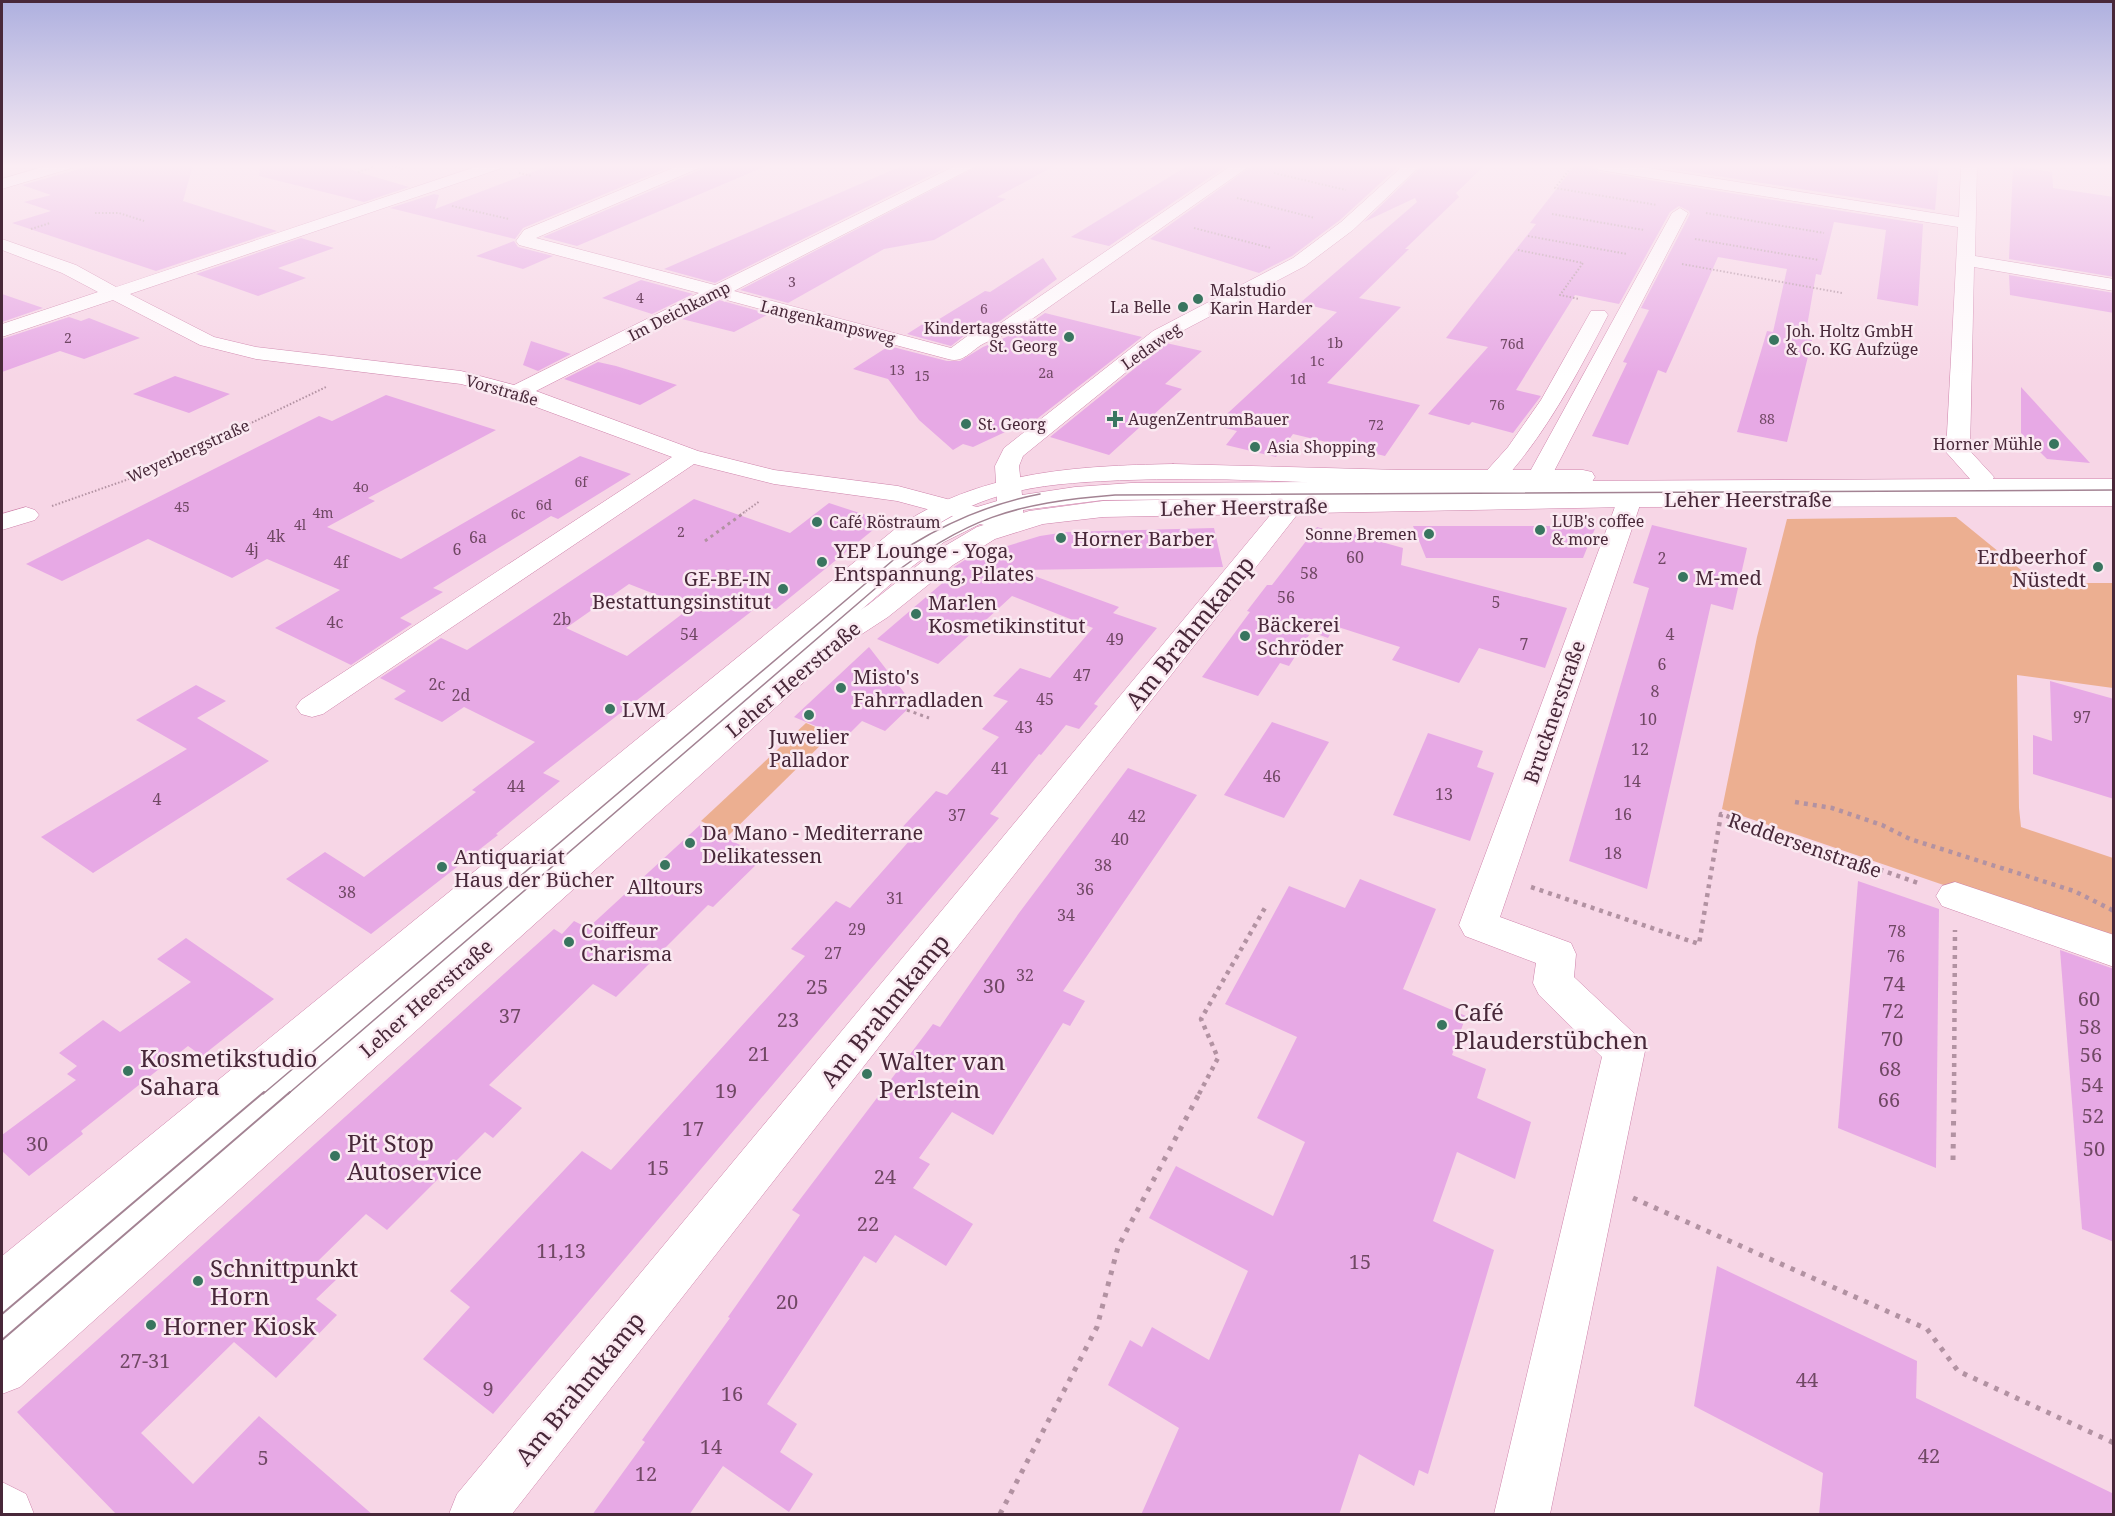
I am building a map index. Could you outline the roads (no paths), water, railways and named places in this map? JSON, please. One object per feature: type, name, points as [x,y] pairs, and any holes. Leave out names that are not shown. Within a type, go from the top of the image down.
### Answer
[{"type":"street","points":[[2,332],[288,236]]},
{"type":"street","points":[[529,236],[525,241],[715,293]]},
{"type":"street","name":"Im Deichkamp","points":[[517,392],[829,236]]},
{"type":"street","name":"Langenkampsweg","points":[[715,293],[955,355],[977,338],[1008,327],[1140,236]]},
{"type":"street","name":"Ledaweg","points":[[990,507],[1012,453],[1151,342],[1305,258],[1334,236]]},
{"type":"street","points":[[1539,477],[1668,236]]},
{"type":"street","points":[[1967,236],[1958,452],[1982,477]]},
{"type":"street","name":"Vorstraße","points":[[2,244],[69,269],[113,294],[207,341],[256,353],[461,378],[517,392],[690,456],[790,480],[990,507]]},
{"type":"street","points":[[1966,260],[2114,285]]},
{"type":"street","points":[[1493,477],[1516,452],[1552,401],[1598,315]]},
{"type":"street","points":[[312,707],[690,456]]},
{"type":"street","name":"Leher Heerstraße","points":[[2,1287],[918,526],[990,507],[1054,476],[1080,473],[1222,470],[1376,477],[2114,476]]},
{"type":"street","points":[[2,1326],[890,570],[939,533],[990,507],[1062,494],[1159,490],[2114,486]]},
{"type":"street","name":"Leher Heerstraße","points":[[990,507],[1036,517],[1081,510],[1629,499],[2114,498]]},
{"type":"street","name":"Brucknerstraße","points":[[1522,1515],[1624,1051],[1553,982],[1557,954],[1478,925],[1629,499]]},
{"type":"street","name":"Am Brahmkamp","points":[[477,1515],[1291,506]]},
{"type":"street","name":"Leher Heerstraße","points":[[2,1369],[835,639],[876,612],[946,556],[987,533],[990,507]]},
{"type":"street","points":[[2,522],[26,515]]},
{"type":"street","points":[[1955,896],[2114,951]]},
{"type":"street","points":[[2,1510],[6,1515]]},
{"type":"tram line","points":[[288,1094],[884,581],[940,542],[992,517],[1048,503],[1115,495],[2114,490]]},
{"type":"tram line","points":[[263,1094],[911,545],[973,514],[1006,502],[1040,494]]},
{"type":"tram line","points":[[2,1314],[264,1092]]},
{"type":"tram line","points":[[2,1340],[290,1092]]},
{"type":"place","name":"Malstudio Karin Harder","points":[[1198,299]]},
{"type":"place","name":"La Belle","points":[[1183,307]]},
{"type":"place","name":"Kindertagesstätte St. Georg","points":[[1069,337]]},
{"type":"place","name":"Joh. Holtz GmbH & Co. KG Aufzüge","points":[[1774,340]]},
{"type":"place","name":"AugenZentrumBauer","points":[[1115,419]]},
{"type":"place","name":"St. Georg","points":[[966,424]]},
{"type":"place","name":"Horner Mühle","points":[[2054,444]]},
{"type":"place","name":"Asia Shopping","points":[[1255,447]]},
{"type":"place","name":"Café Röstraum","points":[[817,522]]},
{"type":"place","name":"LUB's coffee & more","points":[[1540,530]]},
{"type":"place","name":"Sonne Bremen","points":[[1429,534]]},
{"type":"place","name":"Horner Barber","points":[[1061,538]]},
{"type":"place","name":"YEP Lounge - Yoga, Entspannung, Pilates","points":[[822,562]]},
{"type":"place","name":"Erdbeerhof Nüstedt","points":[[2098,567]]},
{"type":"place","name":"M-med","points":[[1683,577]]},
{"type":"place","name":"GE-BE-IN Bestattungsinstitut","points":[[783,589]]},
{"type":"place","name":"Marlen Kosmetikinstitut","points":[[916,614]]},
{"type":"place","name":"Bäckerei Schröder","points":[[1245,636]]},
{"type":"place","name":"Misto's Fahrradladen","points":[[841,688]]},
{"type":"place","name":"LVM","points":[[610,709]]},
{"type":"place","name":"Juwelier Pallador","points":[[809,715]]},
{"type":"place","name":"Da Mano - Mediterrane Delikatessen","points":[[690,843]]},
{"type":"place","name":"Alltours","points":[[665,865]]},
{"type":"place","name":"Antiquariat Haus der Bücher","points":[[442,867]]},
{"type":"place","name":"Coiffeur Charisma","points":[[569,942]]},
{"type":"place","name":"Café Plauderstübchen","points":[[1442,1025]]},
{"type":"place","name":"Kosmetikstudio Sahara","points":[[128,1071]]},
{"type":"place","name":"Walter van Perlstein","points":[[867,1074]]},
{"type":"place","name":"Pit Stop Autoservice","points":[[335,1156]]},
{"type":"place","name":"Schnittpunkt Horn","points":[[198,1281]]},
{"type":"place","name":"Horner Kiosk","points":[[151,1325]]}]
